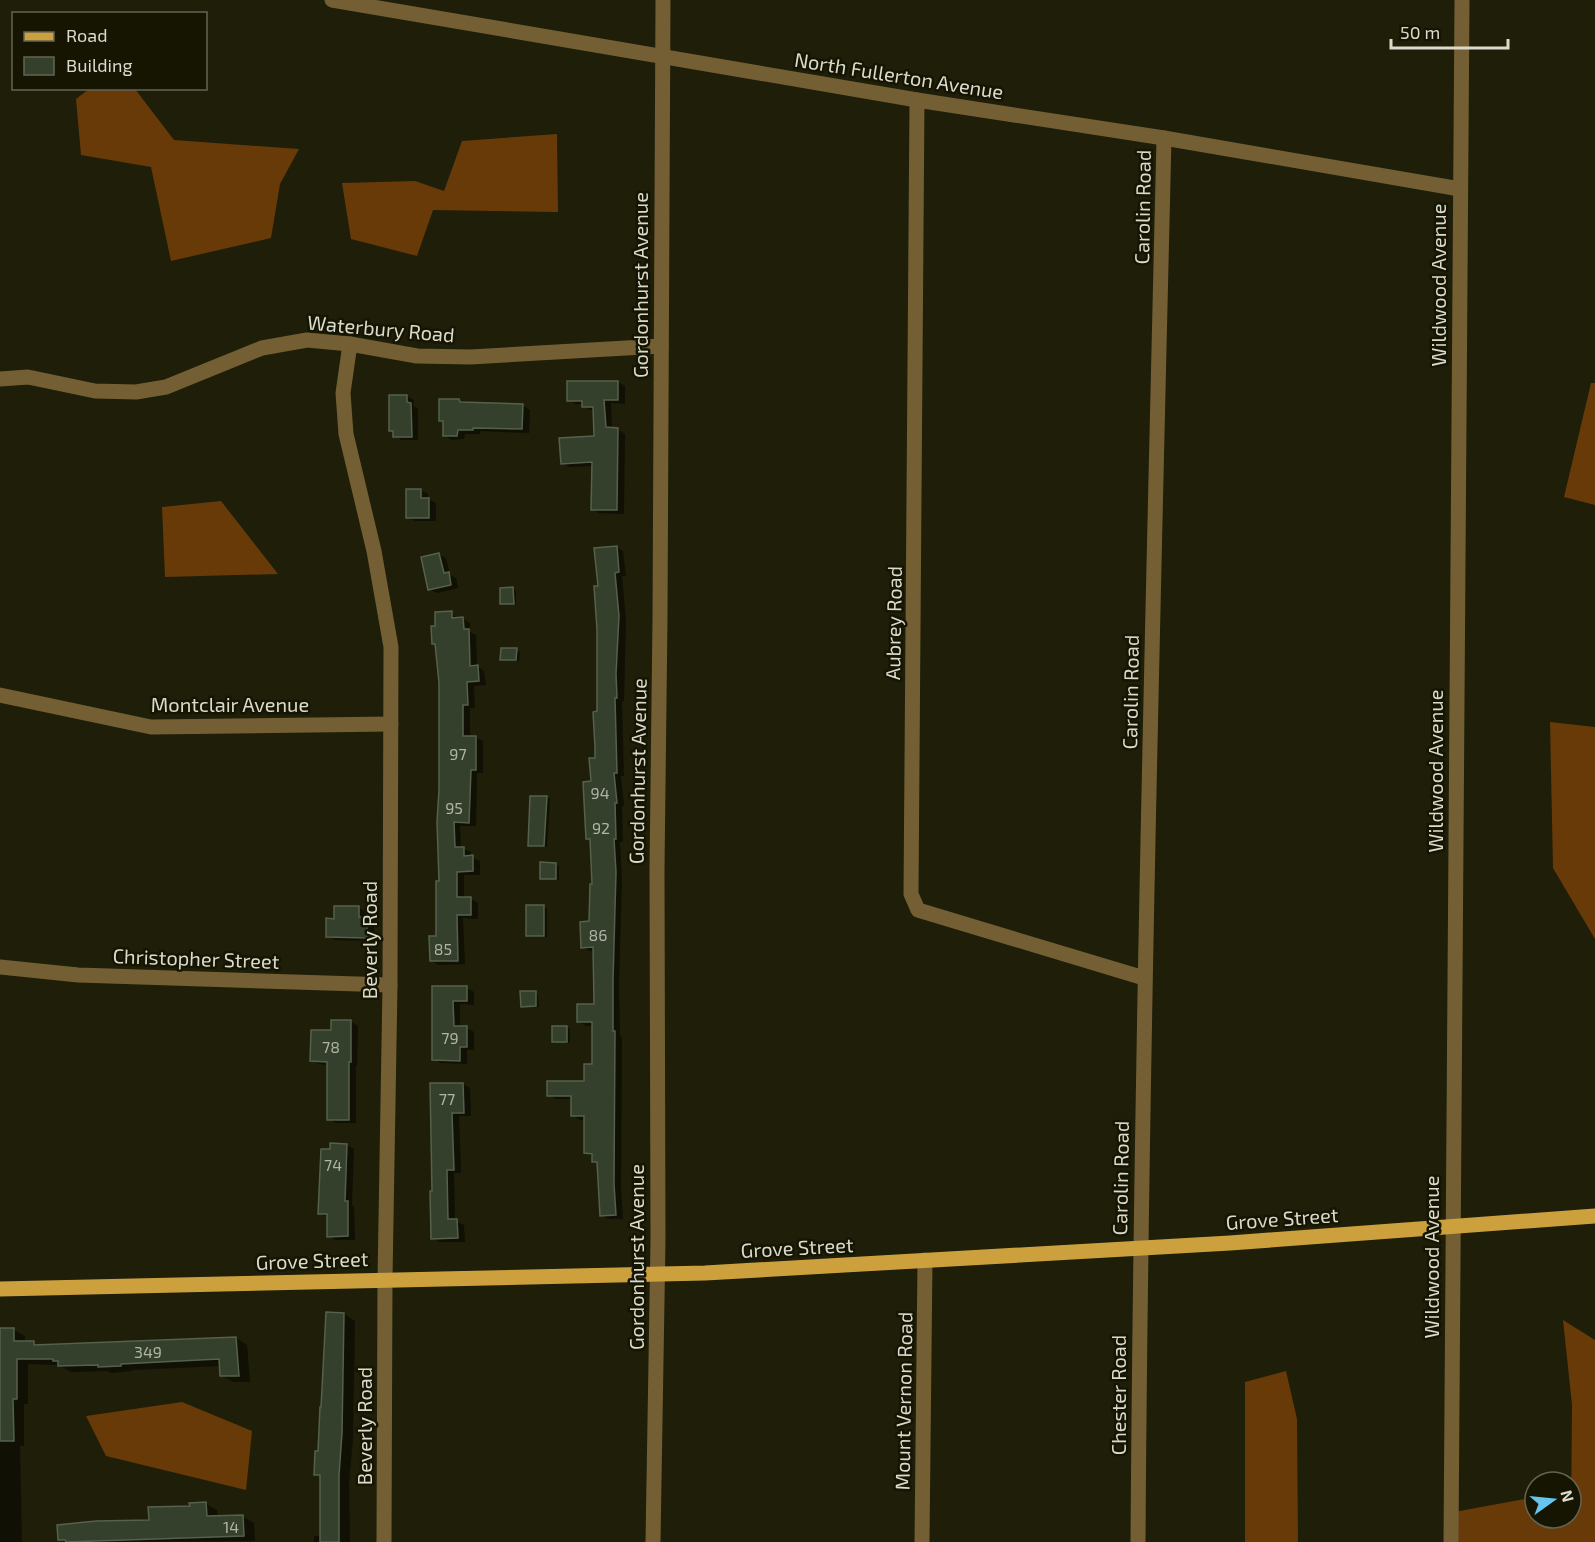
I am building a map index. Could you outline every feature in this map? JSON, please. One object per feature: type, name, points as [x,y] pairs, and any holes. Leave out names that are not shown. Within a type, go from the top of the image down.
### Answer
[{"type":"main road","name":"Grove Street","points":[[0,1289],[705,1273],[1140,1248],[1595,1216]]},
{"type":"street","name":"North Fullerton Avenue","points":[[332,0],[917,100],[1164,138],[1460,189]]},
{"type":"street","name":"Gordonhurst Avenue","points":[[653,1542],[658,1274],[657,870],[663,0]]},
{"type":"street","name":"Wildwood Avenue","points":[[1451,1542],[1462,0]]},
{"type":"street","name":"Aubrey Road","points":[[917,100],[911,894],[918,910],[1144,978]]},
{"type":"street","name":"Carolin Road","points":[[1140,1248],[1144,978],[1164,138]]},
{"type":"street","name":"Waterbury Road","points":[[0,379],[28,377],[95,391],[136,392],[166,387],[262,348],[307,340],[350,344],[417,356],[470,357],[661,346]]},
{"type":"street","name":"Beverly Road","points":[[350,344],[343,393],[346,434],[374,551],[391,647],[384,1542]]},
{"type":"street","name":"Montclair Avenue","points":[[0,695],[151,727],[392,724]]},
{"type":"street","name":"Christopher Street","points":[[0,967],[78,975],[390,985]]},
{"type":"street","name":"Chester Road","points":[[1138,1542],[1140,1248]]},
{"type":"street","name":"Mount Vernon Road","points":[[922,1542],[926,1260]]},
{"type":"shaded area","points":[[88,90],[136,90],[174,140],[299,149],[280,184],[271,238],[171,261],[151,167],[81,155],[76,99]]},
{"type":"shaded area","points":[[557,134],[558,212],[433,210],[417,256],[351,239],[342,183],[415,181],[444,191],[462,141]]},
{"type":"shaded area","points":[[1591,383],[1595,383],[1595,505],[1564,497]]},
{"type":"shaded area","points":[[221,501],[278,574],[165,577],[162,507]]},
{"type":"shaded area","points":[[1550,722],[1595,727],[1595,939],[1553,868]]},
{"type":"shaded area","points":[[1563,1320],[1595,1340],[1595,1542],[1452,1542],[1454,1512],[1523,1499],[1523,1530],[1583,1530],[1583,1470],[1571,1470],[1572,1405]]},
{"type":"shaded area","points":[[1286,1371],[1297,1419],[1298,1542],[1245,1542],[1245,1382]]},
{"type":"shaded area","points":[[182,1402],[252,1431],[246,1490],[106,1456],[86,1416]]},
{"type":"building","points":[[567,381],[618,381],[618,400],[604,400],[606,427],[618,428],[617,510],[591,510],[592,462],[561,464],[559,438],[594,436],[593,407],[582,407],[582,401],[567,401]]},
{"type":"building","points":[[389,395],[407,395],[407,402],[411,403],[412,437],[393,437],[393,431],[389,431]]},
{"type":"building","points":[[439,399],[523,404],[522,429],[473,428],[473,430],[458,430],[457,436],[443,436],[443,421],[439,421]]},
{"type":"building","points":[[406,489],[421,489],[421,498],[429,498],[429,518],[406,518]]},
{"type":"building","points":[[617,546],[619,572],[615,573],[619,616],[617,698],[615,698],[617,773],[614,773],[617,803],[615,803],[616,839],[614,839],[616,872],[613,981],[616,1215],[600,1216],[597,1162],[592,1162],[592,1154],[584,1153],[584,1116],[571,1116],[571,1096],[547,1096],[547,1081],[584,1081],[584,1064],[592,1064],[592,1022],[577,1022],[577,1004],[594,1004],[593,947],[581,948],[580,922],[589,921],[590,884],[592,884],[590,839],[586,839],[583,782],[591,781],[589,758],[595,758],[593,712],[597,711],[597,630],[594,586],[598,586],[594,548]]},
{"type":"building","points":[[439,553],[444,573],[449,572],[451,585],[428,590],[421,557]]},
{"type":"building","points":[[513,587],[514,604],[500,604],[500,588]]},
{"type":"building","points":[[452,611],[452,618],[463,617],[464,629],[469,629],[470,666],[478,665],[479,681],[467,682],[468,705],[463,705],[463,736],[476,736],[476,770],[471,770],[469,823],[454,822],[455,847],[464,847],[464,856],[473,855],[473,871],[457,872],[457,897],[471,897],[471,915],[457,915],[458,961],[430,961],[429,936],[436,936],[436,881],[439,881],[437,822],[439,683],[431,626],[435,626],[435,612]]},
{"type":"building","points":[[501,648],[517,648],[516,660],[500,660]]},
{"type":"building","points":[[530,796],[547,796],[544,846],[528,846]]},
{"type":"building","points":[[540,862],[556,863],[556,879],[540,879]]},
{"type":"building","points":[[526,905],[544,905],[544,936],[526,936]]},
{"type":"building","points":[[334,906],[359,906],[359,917],[367,917],[367,938],[326,937],[326,918],[334,919]]},
{"type":"building","points":[[432,986],[467,986],[467,1001],[453,1001],[454,1026],[467,1026],[467,1047],[460,1047],[460,1061],[432,1060]]},
{"type":"building","points":[[520,991],[536,991],[536,1006],[521,1007]]},
{"type":"building","points":[[331,1020],[351,1020],[349,1120],[327,1120],[327,1062],[310,1061],[311,1030],[331,1030]]},
{"type":"building","points":[[552,1026],[567,1026],[567,1042],[552,1042]]},
{"type":"building","points":[[430,1083],[463,1083],[464,1113],[452,1113],[454,1170],[447,1170],[448,1219],[457,1219],[458,1238],[431,1239]]},
{"type":"building","points":[[330,1143],[347,1144],[345,1201],[348,1201],[348,1236],[327,1237],[327,1214],[318,1214],[321,1149],[330,1149]]},
{"type":"building","points":[[326,1312],[344,1313],[339,1542],[320,1542],[320,1475],[314,1475],[315,1451],[318,1451]]},
{"type":"building","points":[[0,1328],[14,1328],[14,1341],[34,1341],[34,1345],[236,1337],[239,1376],[220,1376],[219,1359],[98,1367],[98,1365],[58,1366],[58,1361],[53,1361],[53,1359],[17,1359],[17,1399],[13,1399],[14,1441],[0,1441]]},
{"type":"building","points":[[206,1502],[207,1516],[243,1515],[244,1536],[66,1542],[58,1540],[57,1525],[96,1521],[149,1520],[148,1507],[190,1506],[189,1503]]}]
